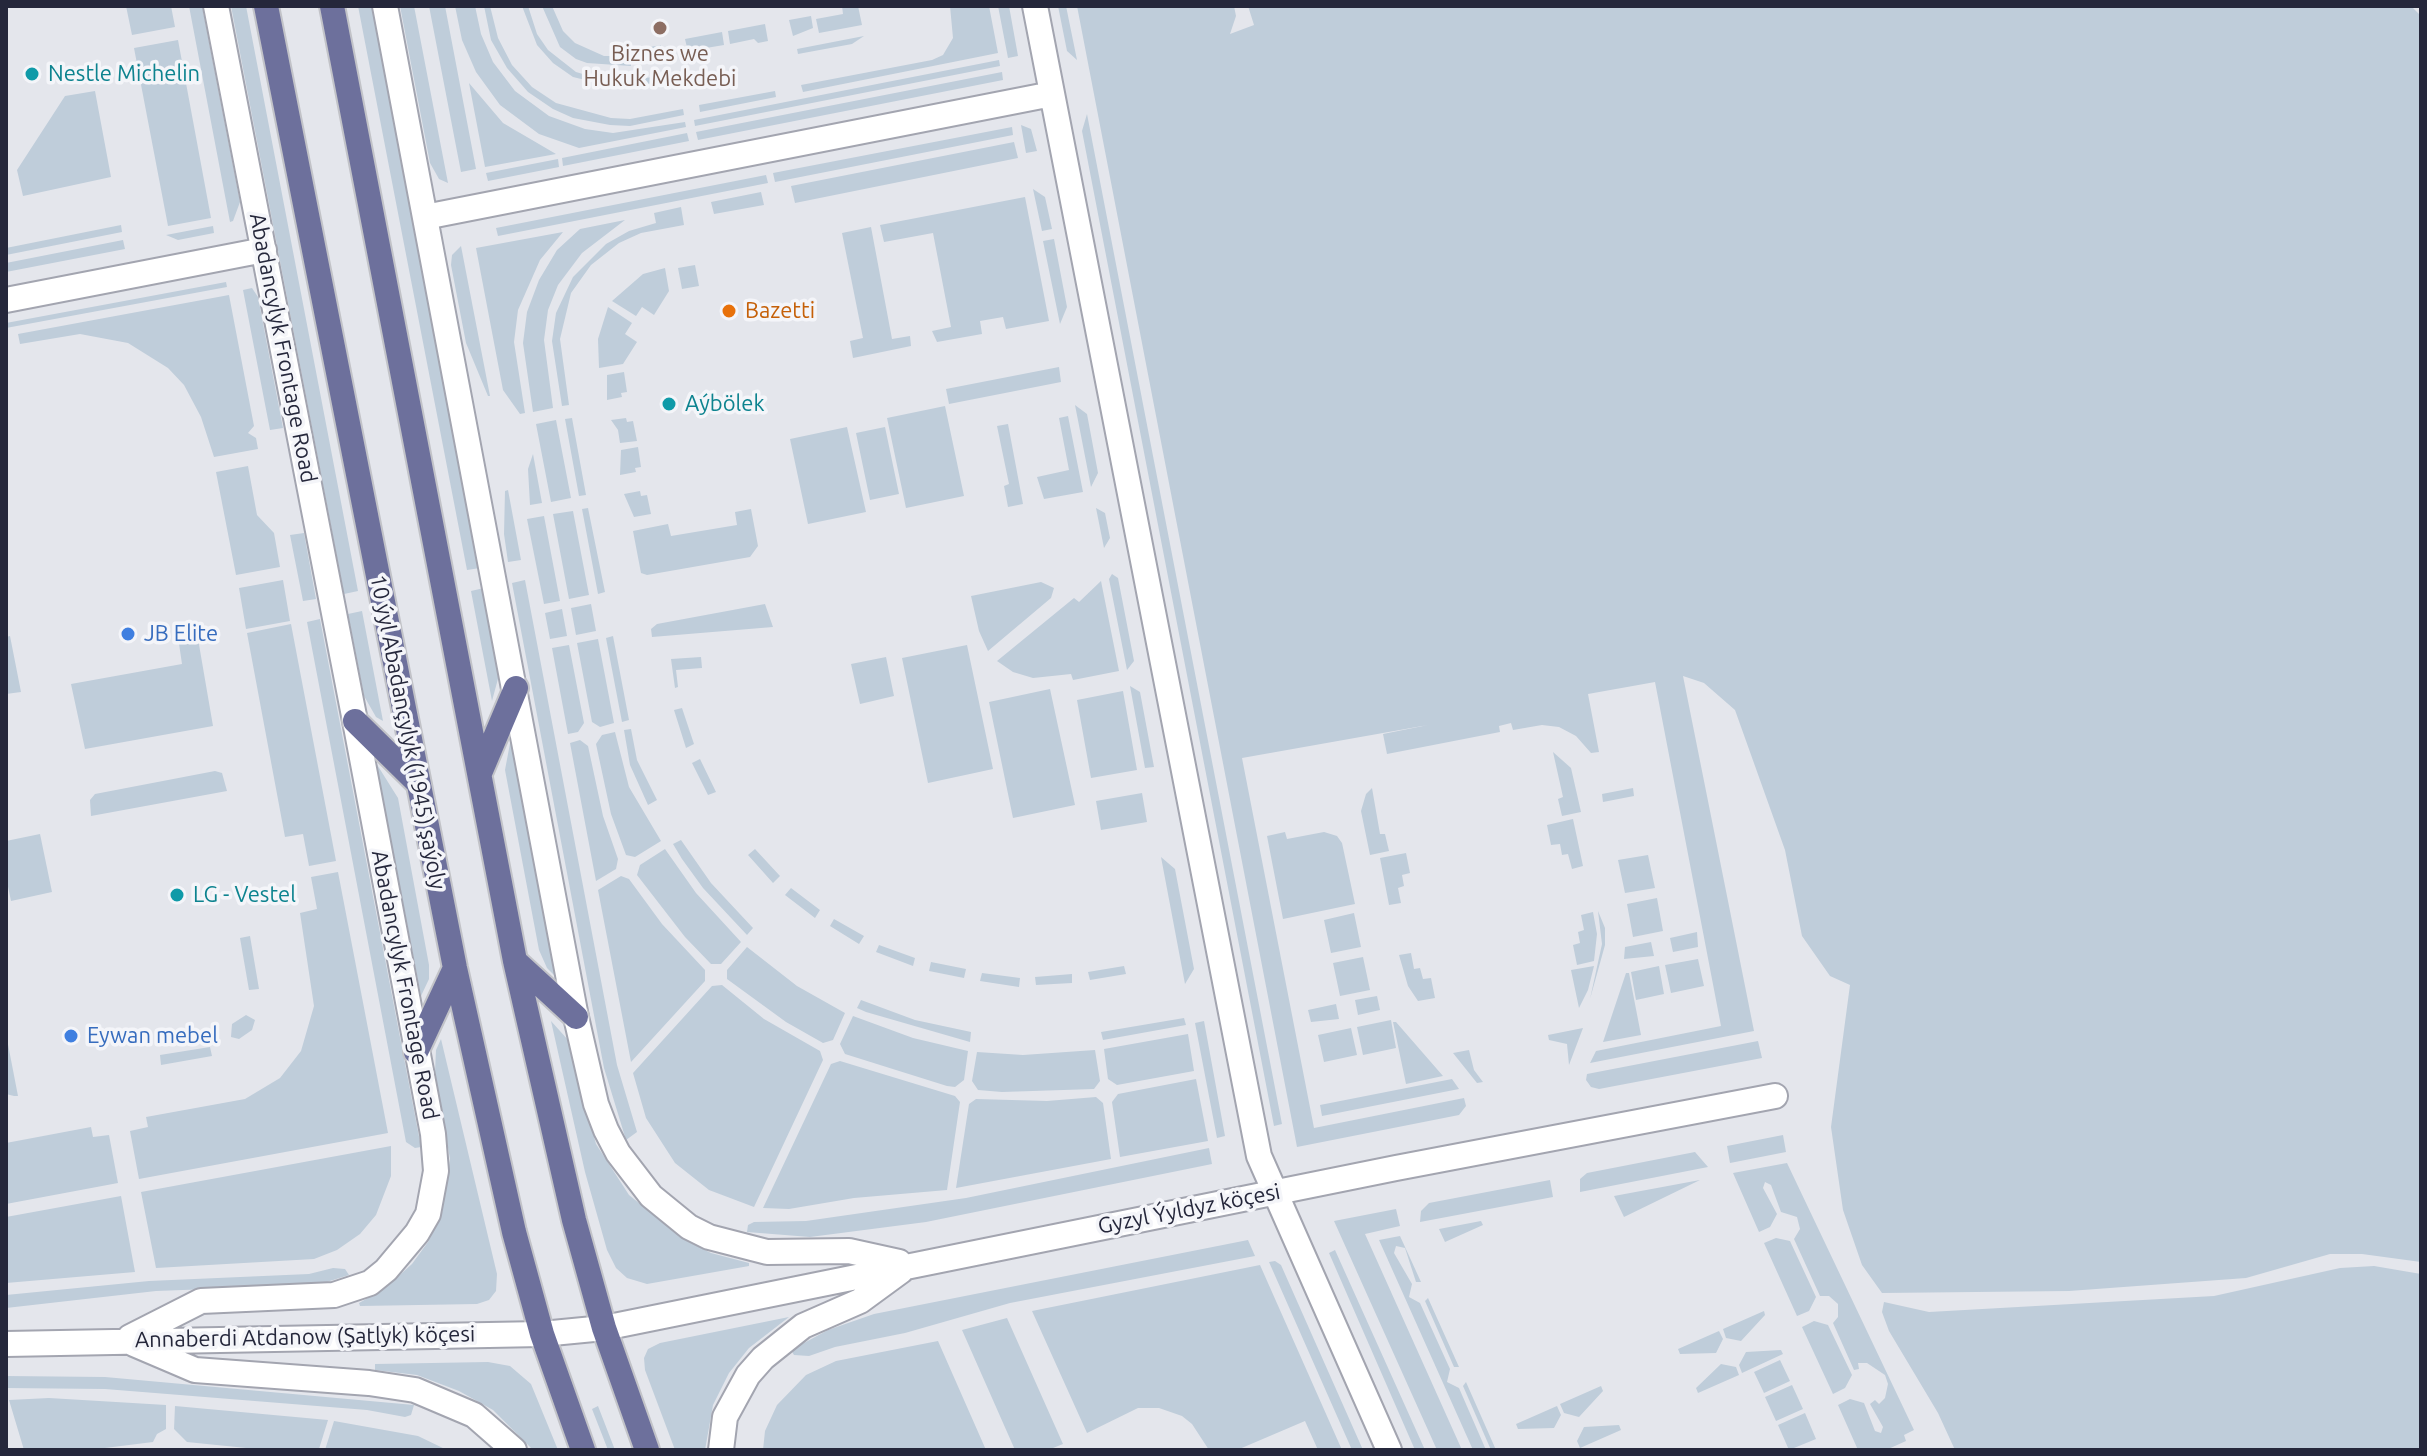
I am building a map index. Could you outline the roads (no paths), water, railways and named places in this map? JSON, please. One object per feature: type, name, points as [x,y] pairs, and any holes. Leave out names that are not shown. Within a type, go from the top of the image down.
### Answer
[{"type":"main road","name":"10 ýyl Abadançylyk (1945) şaýoly","points":[[266,6],[455,968],[514,1232],[542,1334],[583,1450]]},
{"type":"main road","points":[[332,6],[515,961],[574,1220],[604,1328],[647,1450]]},
{"type":"main road","points":[[480,773],[516,688]]},
{"type":"main road","points":[[355,721],[417,782]]},
{"type":"main road","points":[[515,961],[576,1017]]},
{"type":"main road","points":[[416,1052],[455,968]]},
{"type":"street","name":"Abadancylyk Frontage Road","points":[[124,1340],[201,1301],[334,1295],[370,1283],[386,1270],[428,1214],[435,1182],[433,1134],[216,6]]},
{"type":"street","points":[[385,6],[576,1017],[596,1104],[618,1153],[651,1196],[679,1221],[709,1237],[767,1252],[849,1251],[909,1264]]},
{"type":"street","points":[[1035,6],[1254,1135],[1273,1193],[1389,1450]]},
{"type":"street","points":[[425,217],[1052,94]]},
{"type":"street","points":[[6,300],[264,250]]},
{"type":"street","name":"Gyzyl Ýyldyz köçesi","points":[[604,1328],[909,1264],[1775,1096]]},
{"type":"street","points":[[721,1450],[725,1417],[748,1375],[763,1358],[803,1326],[860,1301],[909,1264]]},
{"type":"street","name":"Annaberdi Atdanow (Şatlyk) köçesi","points":[[6,1344],[542,1334],[604,1328]]},
{"type":"street","points":[[124,1340],[195,1370],[369,1383],[415,1390],[474,1415],[514,1450]]},
{"type":"place","name":"Biznes we Hukuk Mekdebi","points":[[660,28]]},
{"type":"place","name":"Nestle Michelin","points":[[32,74]]},
{"type":"place","name":"Bazetti","points":[[729,311]]},
{"type":"place","name":"Aýbölek","points":[[669,404]]},
{"type":"place","name":"JB Elite","points":[[128,634]]},
{"type":"place","name":"LG - Vestel","points":[[177,895]]},
{"type":"place","name":"Eywan mebel","points":[[71,1036]]}]
